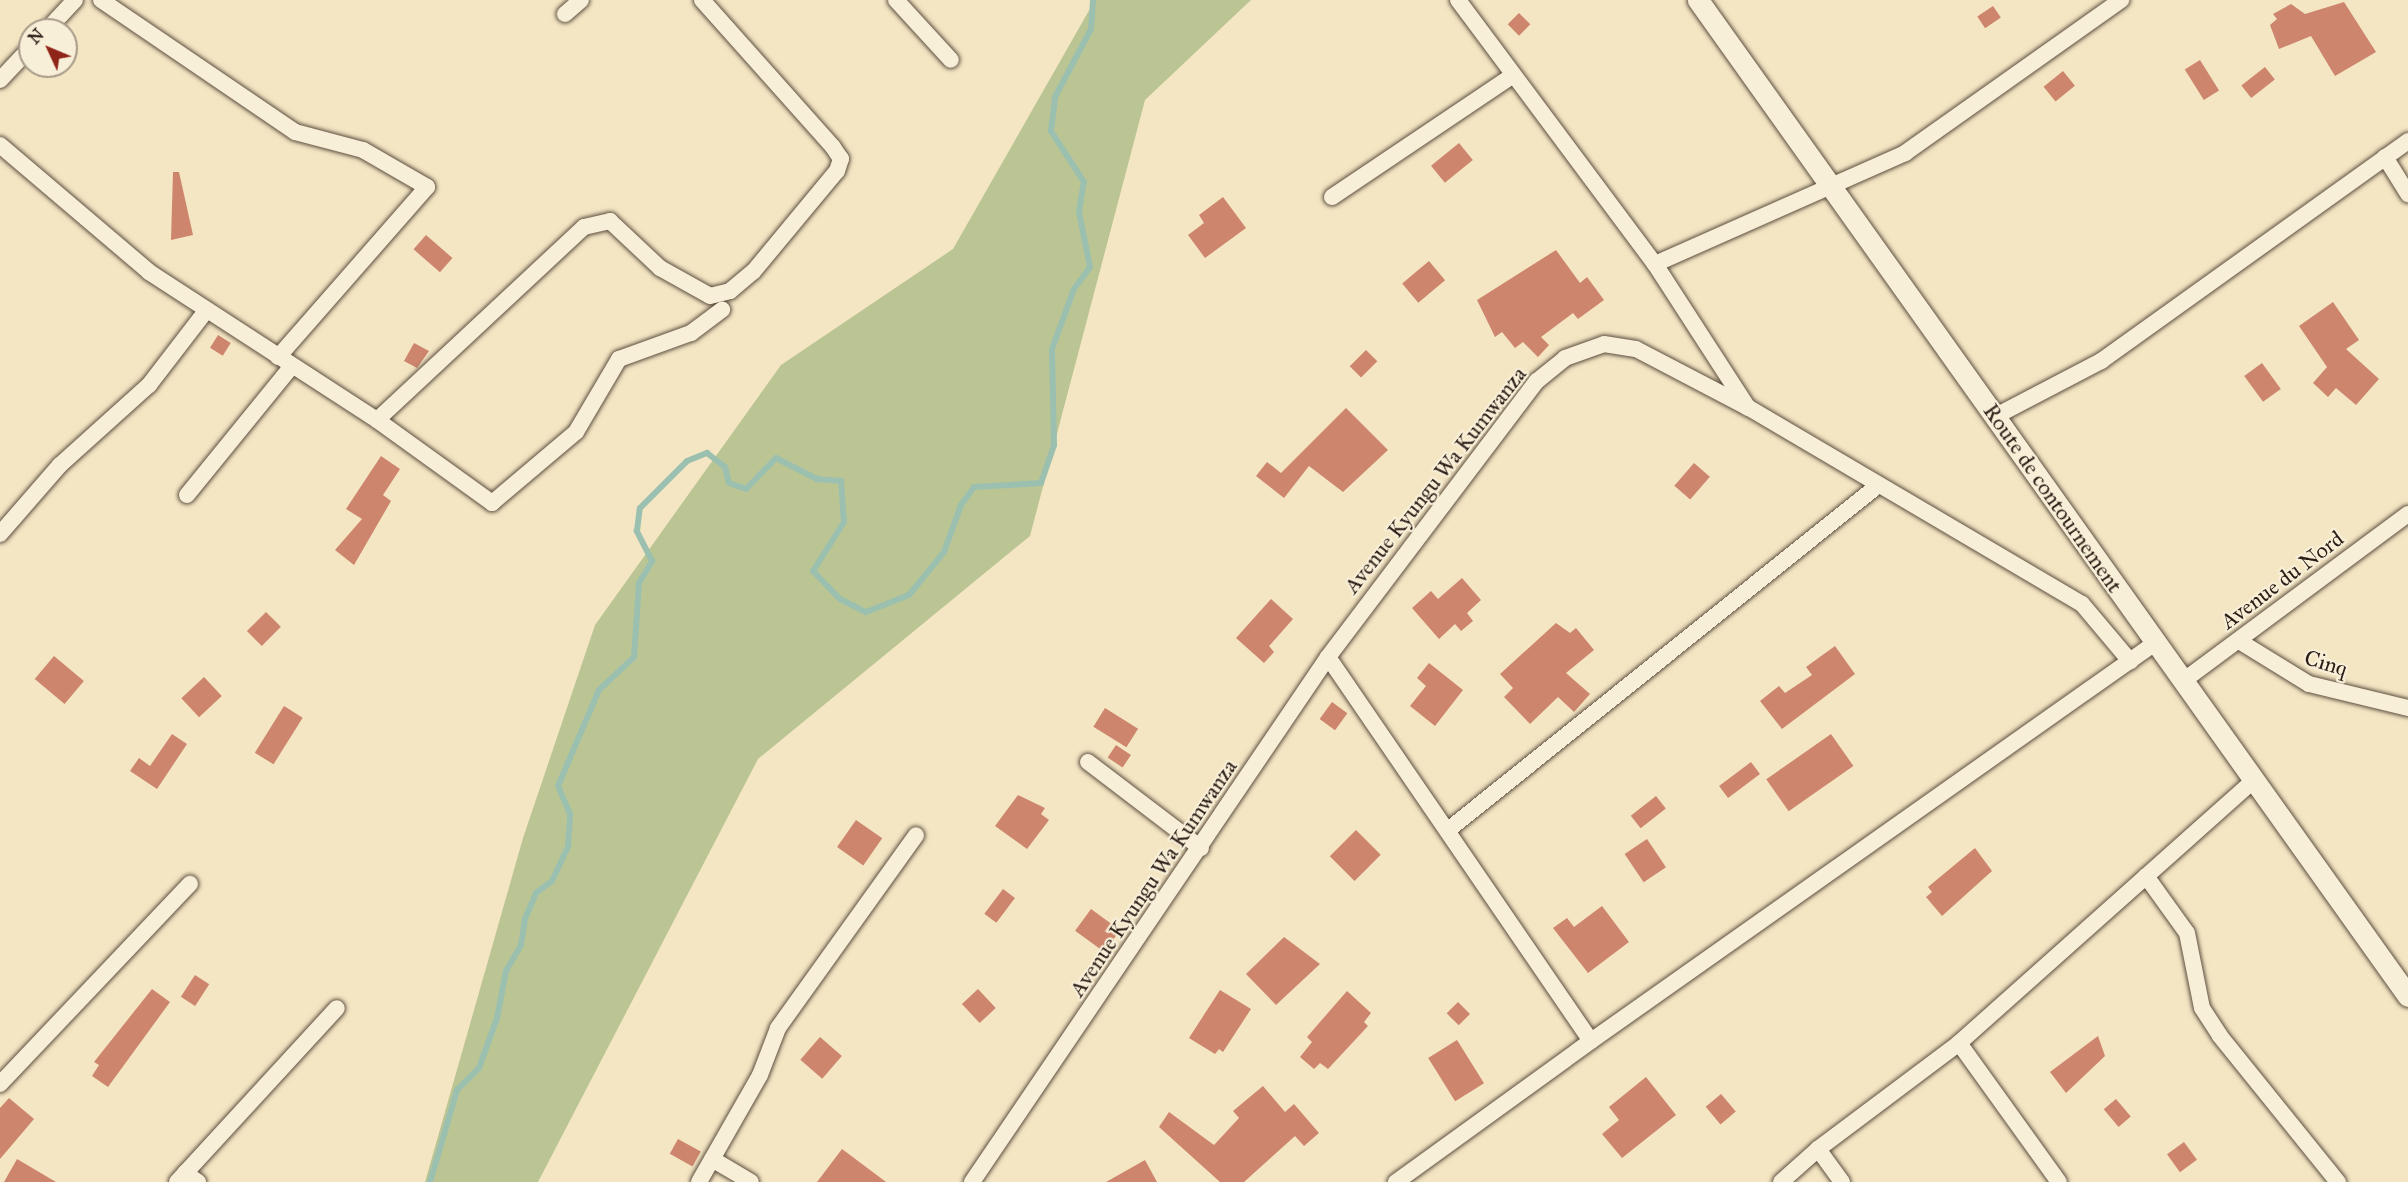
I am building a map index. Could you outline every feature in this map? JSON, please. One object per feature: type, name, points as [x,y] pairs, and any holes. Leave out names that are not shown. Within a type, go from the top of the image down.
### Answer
[{"type":"street","points":[[58,18],[75,0]]},
{"type":"street","points":[[101,0],[295,132],[363,150],[427,187],[285,362],[187,495]]},
{"type":"street","points":[[565,14],[581,0]]},
{"type":"street","points":[[377,420],[584,227],[610,221],[660,268],[710,296],[730,291],[753,272],[837,171],[841,159],[833,147],[702,0]]},
{"type":"street","points":[[896,0],[951,60]]},
{"type":"street","points":[[1458,0],[1512,76],[1654,264],[1749,408]]},
{"type":"street","name":"Route de contournement","points":[[1698,0],[2408,996]]},
{"type":"street","points":[[1654,264],[1905,153],[2121,0]]},
{"type":"street","points":[[0,80],[18,61]]},
{"type":"street","points":[[1332,197],[1512,76]]},
{"type":"street","points":[[1996,416],[2101,361],[2408,141]]},
{"type":"street","points":[[0,145],[149,272],[377,420],[492,503],[576,432],[619,358],[691,333],[722,310]]},
{"type":"street","points":[[2385,157],[2408,194]]},
{"type":"street","points":[[0,534],[60,465],[149,385],[206,311]]},
{"type":"street","name":"Avenue Kyungu Wa Kumwanza","points":[[972,1182],[1201,848],[1328,657],[1537,381],[1565,358],[1604,344],[1636,349],[1749,408],[1876,487],[2082,604],[2130,661]]},
{"type":"street","points":[[1448,830],[1876,487]]},
{"type":"street","name":"Avenue du Nord","points":[[2183,681],[2408,514]]},
{"type":"street","name":"Cinq","points":[[2239,641],[2309,684],[2408,708]]},
{"type":"street","points":[[1396,1182],[1591,1041],[2156,643]]},
{"type":"street","points":[[1328,657],[1591,1041]]},
{"type":"street","points":[[1088,762],[1201,848]]},
{"type":"street","points":[[1781,1182],[1818,1149],[1959,1043],[2253,781]]},
{"type":"street","points":[[699,1182],[760,1075],[778,1028],[916,835]]},
{"type":"street","points":[[2146,876],[2187,933],[2202,1008],[2220,1036],[2338,1182]]},
{"type":"street","points":[[0,1084],[190,884]]},
{"type":"street","points":[[187,1179],[337,1008]]},
{"type":"street","points":[[1959,1043],[2059,1182]]},
{"type":"street","points":[[1818,1149],[1842,1182]]},
{"type":"street","points":[[712,1159],[751,1182]]},
{"type":"green space","points":[[1095,0],[1251,0],[1145,100],[1030,536],[758,759],[538,1182],[425,1182],[523,838],[595,625],[781,365],[953,249]]},
{"type":"building","points":[[2344,2],[2376,52],[2335,76],[2311,36],[2279,49],[2270,25],[2277,19],[2273,14],[2291,4],[2305,14]]},
{"type":"building","points":[[1993,6],[2001,18],[1985,28],[1977,17]]},
{"type":"building","points":[[1519,13],[1530,24],[1519,36],[1508,24]]},
{"type":"building","points":[[2200,60],[2219,91],[2204,100],[2185,70]]},
{"type":"building","points":[[2265,67],[2275,80],[2251,98],[2241,85]]},
{"type":"building","points":[[2063,71],[2075,86],[2056,101],[2044,87]]},
{"type":"building","points":[[1459,143],[1473,160],[1445,183],[1431,166]]},
{"type":"building","points":[[173,172],[179,172],[193,235],[171,240]]},
{"type":"building","points":[[1223,197],[1246,228],[1205,258],[1188,235],[1204,223],[1199,215]]},
{"type":"building","points":[[426,235],[452,258],[440,272],[414,249]]},
{"type":"building","points":[[1556,250],[1580,283],[1587,277],[1604,300],[1578,319],[1573,313],[1541,337],[1549,345],[1538,357],[1523,342],[1515,348],[1502,332],[1495,337],[1477,300]]},
{"type":"building","points":[[1429,261],[1445,280],[1418,303],[1402,283]]},
{"type":"building","points":[[2333,302],[2359,340],[2346,349],[2379,379],[2356,405],[2336,388],[2328,397],[2313,383],[2327,367],[2299,326]]},
{"type":"building","points":[[218,335],[231,343],[223,356],[210,348]]},
{"type":"building","points":[[414,343],[429,351],[417,368],[404,361]]},
{"type":"building","points":[[1366,350],[1377,361],[1361,378],[1350,366]]},
{"type":"building","points":[[2262,363],[2281,389],[2263,402],[2244,376]]},
{"type":"building","points":[[1346,408],[1388,450],[1343,492],[1309,466],[1284,498],[1256,476],[1267,462],[1281,473]]},
{"type":"building","points":[[381,456],[400,469],[383,495],[391,501],[354,565],[335,550],[362,519],[346,509]]},
{"type":"building","points":[[1694,463],[1710,477],[1690,499],[1674,486]]},
{"type":"building","points":[[1462,578],[1481,600],[1467,613],[1473,621],[1461,631],[1455,624],[1439,639],[1412,608],[1431,591],[1438,599]]},
{"type":"building","points":[[1271,599],[1293,619],[1269,646],[1274,652],[1264,663],[1236,638]]},
{"type":"building","points":[[266,612],[281,627],[262,646],[247,631]]},
{"type":"building","points":[[1556,623],[1570,633],[1576,628],[1594,650],[1566,673],[1590,694],[1574,712],[1558,697],[1530,724],[1504,697],[1513,688],[1500,674]]},
{"type":"building","points":[[1835,646],[1855,674],[1782,729],[1760,701],[1779,686],[1785,693],[1812,675],[1806,667]]},
{"type":"building","points":[[54,656],[84,681],[65,704],[35,679]]},
{"type":"building","points":[[1429,663],[1463,690],[1435,726],[1410,706],[1426,686],[1417,678]]},
{"type":"building","points":[[204,677],[222,696],[199,717],[181,698]]},
{"type":"building","points":[[1332,702],[1347,713],[1335,730],[1320,719]]},
{"type":"building","points":[[284,706],[303,718],[274,764],[255,753]]},
{"type":"building","points":[[1105,708],[1138,729],[1126,747],[1093,727]]},
{"type":"building","points":[[172,734],[187,744],[157,789],[130,771],[139,758],[150,766]]},
{"type":"building","points":[[1831,734],[1853,766],[1789,811],[1766,779]]},
{"type":"building","points":[[1116,745],[1131,755],[1123,768],[1108,757]]},
{"type":"building","points":[[1751,762],[1760,774],[1728,798],[1719,786]]},
{"type":"building","points":[[1018,795],[1045,808],[1041,814],[1049,820],[1027,849],[995,826]]},
{"type":"building","points":[[1656,796],[1666,809],[1641,828],[1631,816]]},
{"type":"building","points":[[856,820],[882,838],[863,865],[837,847]]},
{"type":"building","points":[[1356,830],[1381,855],[1355,881],[1330,856]]},
{"type":"building","points":[[1647,839],[1666,867],[1644,882],[1625,854]]},
{"type":"building","points":[[1975,848],[1992,871],[1942,916],[1926,897],[1932,892],[1928,887]]},
{"type":"building","points":[[1003,889],[1015,898],[996,923],[984,914]]},
{"type":"building","points":[[1602,906],[1629,942],[1588,973],[1553,928],[1567,918],[1574,927]]},
{"type":"building","points":[[1091,909],[1120,930],[1104,952],[1075,931]]},
{"type":"building","points":[[1284,937],[1320,964],[1276,1005],[1246,974]]},
{"type":"building","points":[[195,975],[209,984],[195,1006],[181,997]]},
{"type":"building","points":[[152,989],[170,1002],[108,1087],[92,1076],[99,1065],[94,1062]]},
{"type":"building","points":[[978,989],[996,1008],[980,1023],[962,1004]]},
{"type":"building","points":[[1220,990],[1251,1009],[1223,1052],[1219,1049],[1215,1054],[1189,1038]]},
{"type":"building","points":[[1347,991],[1371,1013],[1364,1022],[1368,1026],[1328,1069],[1320,1063],[1314,1069],[1300,1057],[1312,1042],[1307,1037]]},
{"type":"building","points":[[1458,1002],[1470,1014],[1459,1025],[1447,1013]]},
{"type":"building","points":[[2098,1036],[2105,1056],[2066,1093],[2050,1072]]},
{"type":"building","points":[[820,1037],[842,1056],[822,1079],[800,1060]]},
{"type":"building","points":[[1457,1040],[1484,1083],[1455,1101],[1428,1058]]},
{"type":"building","points":[[1646,1077],[1676,1115],[1622,1158],[1602,1134],[1619,1120],[1609,1107]]},
{"type":"building","points":[[1263,1086],[1285,1112],[1294,1104],[1319,1133],[1304,1146],[1295,1136],[1244,1182],[1220,1182],[1159,1127],[1169,1112],[1214,1145],[1239,1118],[1233,1111]]},
{"type":"building","points":[[1721,1094],[1736,1112],[1720,1124],[1706,1107]]},
{"type":"building","points":[[9,1098],[34,1119],[0,1159],[0,1108]]},
{"type":"building","points":[[2116,1099],[2131,1117],[2119,1127],[2104,1109]]},
{"type":"building","points":[[678,1139],[701,1152],[692,1166],[670,1154]]},
{"type":"building","points":[[2184,1142],[2197,1160],[2180,1172],[2167,1154]]},
{"type":"building","points":[[842,1149],[886,1182],[817,1182]]},
{"type":"building","points":[[17,1159],[56,1182],[4,1182]]},
{"type":"building","points":[[1145,1160],[1157,1182],[1106,1182]]},
{"type":"waterway","points":[[430,1182],[457,1090],[479,1068],[497,1018],[506,971],[521,945],[525,919],[536,893],[552,881],[568,846],[570,814],[558,786],[599,690],[634,657],[639,583],[652,561],[637,531],[640,508],[687,461],[707,453],[725,467],[729,483],[746,489],[776,458],[817,479],[841,481],[844,522],[813,571],[840,599],[866,612],[909,595],[944,552],[961,505],[974,487],[1041,483],[1054,445],[1052,349],[1074,289],[1090,267],[1079,212],[1084,182],[1051,131],[1055,97],[1091,29],[1093,0]]}]
